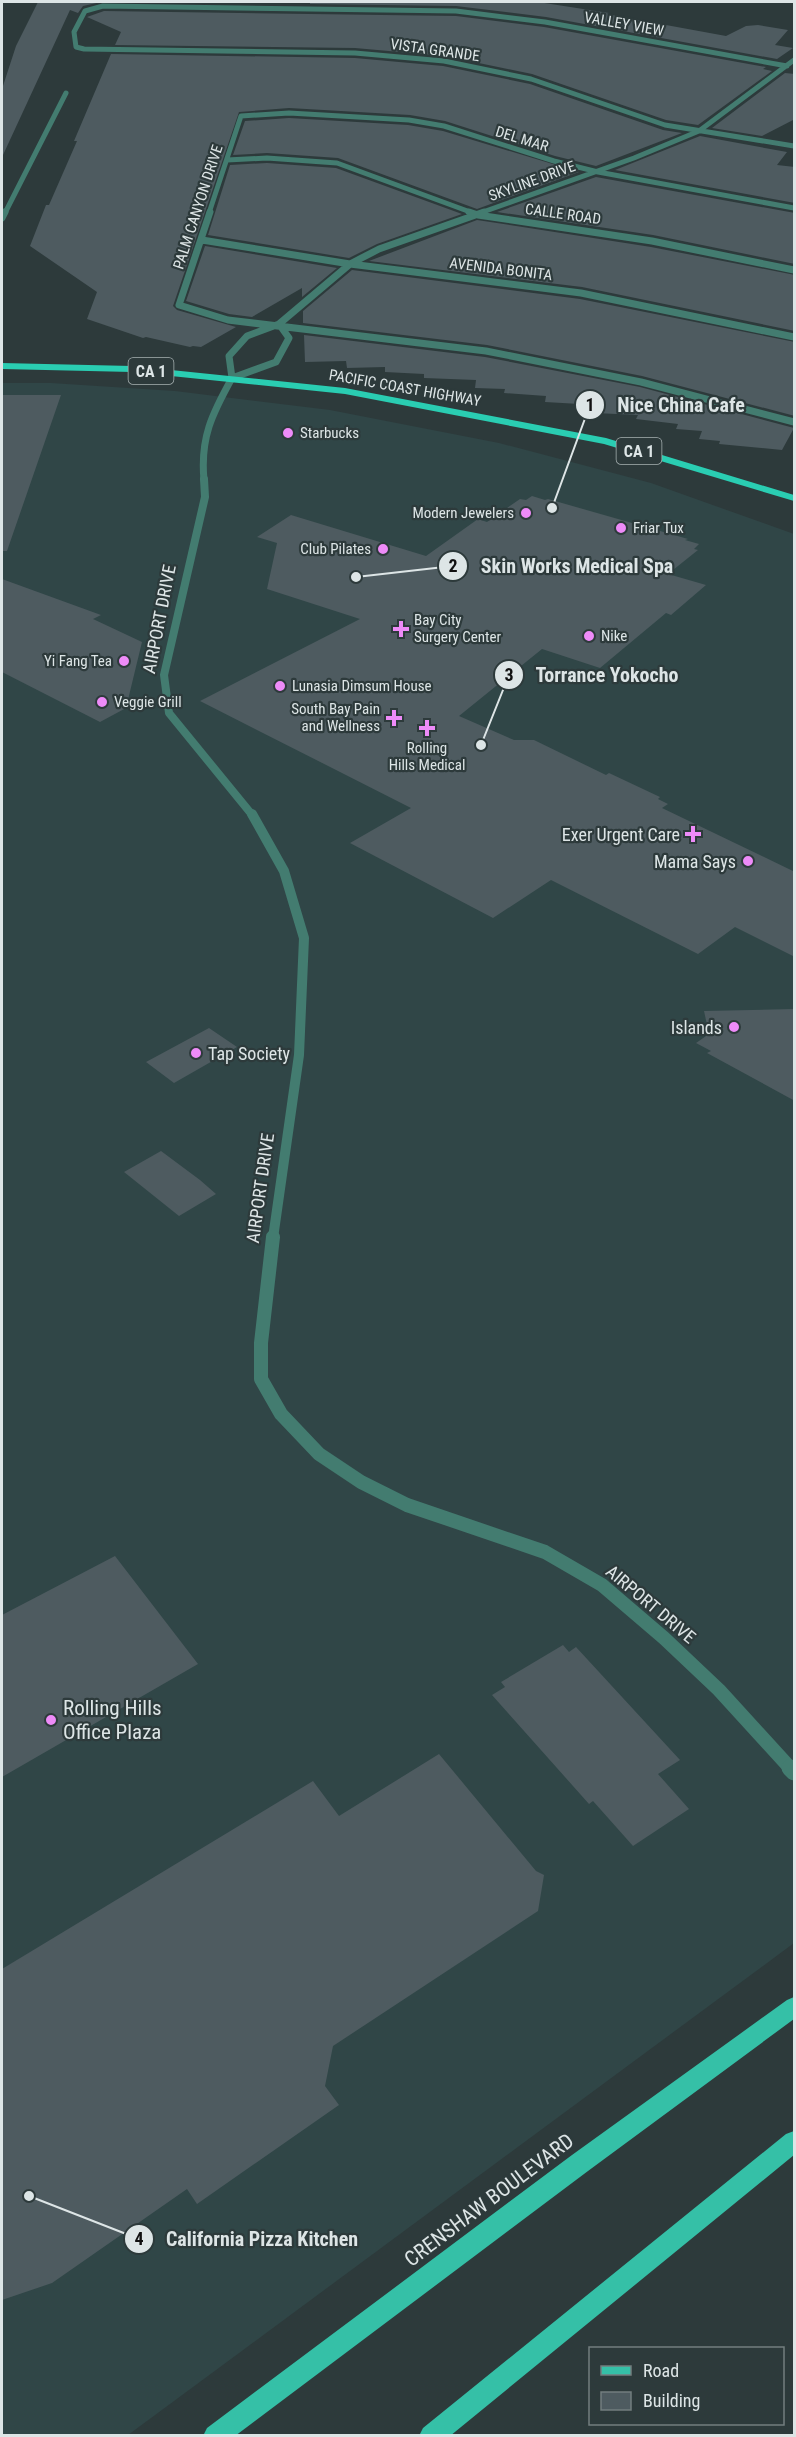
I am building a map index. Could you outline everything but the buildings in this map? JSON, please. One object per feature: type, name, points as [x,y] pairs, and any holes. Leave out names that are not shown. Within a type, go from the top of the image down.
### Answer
[{"type":"highway","name":"PACIFIC COAST HIGHWAY","points":[[2,366],[122,369],[232,378],[345,391],[606,441],[795,498]]},
{"type":"main road","name":"CRENSHAW BOULEVARD","points":[[215,2436],[580,2163],[795,2007]]},
{"type":"main road","points":[[431,2436],[795,2142]]},
{"type":"street","name":"VALLEY VIEW","points":[[74,32],[84,11],[103,6],[456,11],[545,22],[787,66]]},
{"type":"street","name":"VISTA GRANDE","points":[[74,32],[76,47],[84,49],[355,53],[399,56],[492,69],[532,79],[646,120],[795,146]]},
{"type":"street","name":"SKYLINE DRIVE","points":[[232,378],[229,356],[247,336],[279,324],[350,264],[379,249],[598,172],[699,131],[795,60]]},
{"type":"street","points":[[2,218],[66,93]]},
{"type":"street","name":"DEL MAR","points":[[241,116],[289,113],[409,120],[444,126],[543,158],[598,172],[795,208]]},
{"type":"street","name":"PALM CANYON DRIVE","points":[[241,116],[179,305],[228,320],[279,324]]},
{"type":"street","name":"CALLE ROAD","points":[[227,160],[267,158],[337,163],[478,215],[651,240],[795,270]]},
{"type":"street","name":"AVENIDA BONITA","points":[[202,240],[350,264],[581,293],[795,337]]},
{"type":"street","points":[[232,378],[276,362],[289,338],[279,324]]},
{"type":"street","points":[[279,324],[486,351],[641,382],[795,422]]},
{"type":"street","name":"AIRPORT DRIVE","points":[[232,378],[215,409],[206,433],[202,459],[204,497],[164,675],[169,713],[252,815],[284,871],[304,938],[300,1055],[266,1290],[261,1343],[261,1379],[281,1414],[318,1454],[361,1482],[407,1505],[545,1552],[602,1585],[664,1638],[719,1690],[795,1772]]},
{"type":"shaded area","points":[[2,383],[51,383],[175,391],[330,410],[499,443],[651,483],[794,534],[794,1943],[128,2435],[2,2436]]},
{"type":"place","name":"Starbucks","points":[[288,433]]},
{"type":"place","name":"Nice China Cafe","points":[[552,508]]},
{"type":"place","name":"Modern Jewelers","points":[[526,513]]},
{"type":"place","name":"Friar Tux","points":[[621,528]]},
{"type":"place","name":"Club Pilates","points":[[383,549]]},
{"type":"place","name":"Skin Works Medical Spa","points":[[356,577]]},
{"type":"place","name":"Bay City Surgery Center","points":[[401,629]]},
{"type":"place","name":"Nike","points":[[589,636]]},
{"type":"place","name":"Yi Fang Tea","points":[[124,661]]},
{"type":"place","name":"Lunasia Dimsum House","points":[[280,686]]},
{"type":"place","name":"Veggie Grill","points":[[102,702]]},
{"type":"place","name":"South Bay Pain and Wellness","points":[[394,718]]},
{"type":"place","name":"Rolling Hills Medical","points":[[427,728]]},
{"type":"place","name":"Torrance Yokocho","points":[[481,745]]},
{"type":"place","name":"Exer Urgent Care","points":[[693,834]]},
{"type":"place","name":"Mama Says","points":[[748,861]]},
{"type":"place","name":"Islands","points":[[734,1027]]},
{"type":"place","name":"Tap Society","points":[[196,1053]]},
{"type":"place","name":"Rolling Hills Office Plaza","points":[[51,1720]]},
{"type":"place","name":"California Pizza Kitchen","points":[[29,2196]]}]
